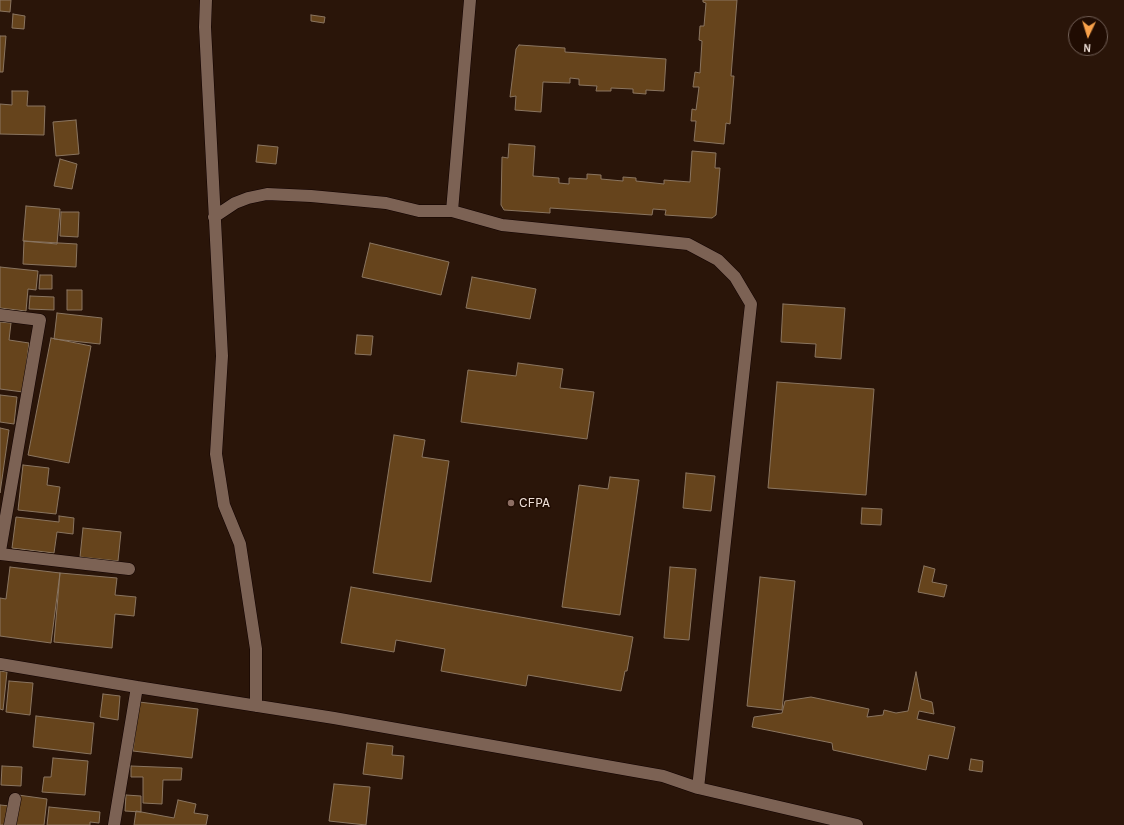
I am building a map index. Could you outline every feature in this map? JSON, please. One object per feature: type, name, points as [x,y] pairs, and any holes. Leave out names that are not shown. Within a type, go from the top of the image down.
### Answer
[{"type":"street","points":[[206,0],[205,27],[222,356],[216,454],[224,505],[240,544],[256,649],[256,706]]},
{"type":"street","points":[[452,210],[470,0]]},
{"type":"street","points":[[214,217],[235,203],[248,198],[267,194],[311,196],[386,203],[419,211],[452,210],[502,225],[688,244],[718,260],[735,277],[750,304],[698,788]]},
{"type":"street","points":[[0,315],[40,320],[0,553],[129,569]]},
{"type":"street","points":[[0,664],[334,718],[663,776],[698,788],[857,825]]},
{"type":"street","points":[[114,825],[136,687]]},
{"type":"street","points":[[10,825],[15,799]]},
{"type":"building","points":[[0,0],[11,0],[10,12],[0,11]]},
{"type":"building","points":[[703,0],[737,0],[731,76],[734,76],[730,124],[726,123],[724,144],[694,141],[696,121],[691,121],[692,109],[696,110],[699,87],[693,87],[695,72],[700,73],[702,41],[699,40],[700,26],[704,26],[706,3],[703,2]]},
{"type":"building","points":[[13,14],[25,16],[24,29],[12,28]]},
{"type":"building","points":[[311,15],[325,17],[324,23],[311,21]]},
{"type":"building","points":[[0,36],[6,36],[3,72],[0,72]]},
{"type":"building","points":[[519,45],[565,48],[565,52],[666,59],[664,91],[646,90],[646,94],[633,93],[633,89],[611,88],[611,91],[596,91],[597,86],[579,85],[579,79],[570,78],[570,83],[543,82],[541,112],[515,110],[516,96],[510,97],[516,49]]},
{"type":"building","points":[[12,91],[28,91],[27,106],[45,106],[44,135],[0,134],[0,104],[12,105]]},
{"type":"building","points":[[76,120],[79,154],[56,156],[53,122]]},
{"type":"building","points":[[509,144],[535,146],[533,176],[559,178],[559,183],[569,184],[569,178],[587,179],[587,174],[601,175],[601,179],[623,181],[623,177],[636,178],[636,181],[664,184],[664,180],[690,182],[692,151],[716,153],[715,168],[720,168],[716,215],[712,218],[665,215],[666,210],[653,209],[652,215],[550,208],[550,213],[504,210],[501,205],[502,157],[508,158]]},
{"type":"building","points":[[258,145],[278,147],[276,164],[256,162]]},
{"type":"building","points":[[60,159],[77,164],[72,189],[54,186]]},
{"type":"building","points":[[26,206],[60,209],[57,244],[23,241]]},
{"type":"building","points":[[61,212],[79,212],[78,237],[60,236]]},
{"type":"building","points":[[24,241],[77,244],[76,267],[23,264]]},
{"type":"building","points":[[370,243],[449,262],[441,295],[362,277]]},
{"type":"building","points":[[0,267],[38,271],[36,290],[28,289],[26,311],[0,308]]},
{"type":"building","points":[[40,275],[52,275],[52,289],[39,289]]},
{"type":"building","points":[[472,277],[536,289],[530,319],[466,308]]},
{"type":"building","points":[[67,290],[82,290],[82,310],[67,310]]},
{"type":"building","points":[[30,296],[54,297],[54,310],[29,309]]},
{"type":"building","points":[[783,304],[845,308],[841,359],[815,357],[816,344],[781,342]]},
{"type":"building","points":[[57,313],[102,318],[100,344],[54,339]]},
{"type":"building","points":[[0,322],[11,323],[9,340],[29,343],[23,392],[0,389]]},
{"type":"building","points":[[357,335],[373,336],[371,355],[355,354]]},
{"type":"building","points":[[51,338],[91,346],[69,463],[28,455]]},
{"type":"building","points":[[518,363],[563,369],[560,388],[594,392],[587,439],[461,422],[468,370],[516,376]]},
{"type":"building","points":[[777,382],[874,389],[866,495],[768,488]]},
{"type":"building","points":[[0,395],[17,397],[14,424],[0,422]]},
{"type":"building","points":[[0,428],[9,430],[0,493]]},
{"type":"building","points":[[394,435],[425,440],[422,457],[449,461],[431,582],[373,573]]},
{"type":"building","points":[[23,465],[49,468],[47,485],[60,487],[56,514],[18,510]]},
{"type":"building","points":[[686,473],[715,476],[711,511],[683,508]]},
{"type":"building","points":[[610,477],[639,480],[620,615],[562,607],[579,485],[608,489]]},
{"type":"building","points":[[862,508],[882,509],[881,525],[861,524]]},
{"type":"building","points":[[59,516],[74,518],[73,534],[57,532],[54,553],[12,548],[16,517],[59,522]]},
{"type":"building","points":[[83,528],[121,532],[118,561],[80,557]]},
{"type":"building","points":[[924,566],[935,569],[932,582],[947,585],[944,597],[918,592]]},
{"type":"building","points":[[10,567],[60,573],[51,643],[0,636],[0,598],[6,599]]},
{"type":"building","points":[[670,567],[696,569],[689,640],[664,638]]},
{"type":"building","points":[[60,573],[117,578],[115,595],[136,597],[134,616],[115,614],[112,648],[54,642]]},
{"type":"building","points":[[760,577],[795,581],[782,710],[747,706]]},
{"type":"building","points":[[351,587],[633,637],[627,671],[625,671],[621,691],[528,675],[526,686],[441,671],[445,649],[396,640],[394,652],[341,643]]},
{"type":"building","points":[[0,671],[7,672],[3,710],[0,709]]},
{"type":"building","points":[[916,672],[921,699],[932,702],[934,714],[919,711],[917,719],[955,727],[948,759],[929,755],[926,770],[833,750],[832,743],[752,727],[754,717],[782,713],[785,701],[811,697],[869,709],[867,717],[883,715],[884,710],[896,713],[908,711]]},
{"type":"building","points":[[9,681],[33,683],[30,715],[6,712]]},
{"type":"building","points":[[103,694],[120,696],[118,720],[100,717]]},
{"type":"building","points":[[139,702],[198,709],[192,758],[133,751]]},
{"type":"building","points":[[36,716],[94,723],[91,754],[33,747]]},
{"type":"building","points":[[367,743],[393,746],[392,755],[404,756],[402,779],[363,774]]},
{"type":"building","points":[[53,758],[88,761],[85,795],[42,792],[44,777],[51,777]]},
{"type":"building","points":[[971,759],[983,761],[982,772],[969,770]]},
{"type":"building","points":[[2,766],[22,767],[21,786],[1,785]]},
{"type":"building","points":[[131,766],[182,768],[181,780],[163,780],[162,804],[143,803],[143,777],[131,777]]},
{"type":"building","points":[[334,784],[370,787],[366,825],[329,821]]},
{"type":"building","points":[[18,795],[47,799],[44,825],[15,825]]},
{"type":"building","points":[[126,795],[141,796],[141,812],[125,811]]},
{"type":"building","points":[[178,800],[196,804],[194,813],[208,815],[206,825],[134,825],[136,811],[174,818]]},
{"type":"building","points":[[0,805],[10,806],[8,825],[0,825]]},
{"type":"building","points":[[49,807],[100,812],[99,823],[90,822],[90,825],[47,825]]},
{"type":"place","name":"CFPA","points":[[511,503]]}]
